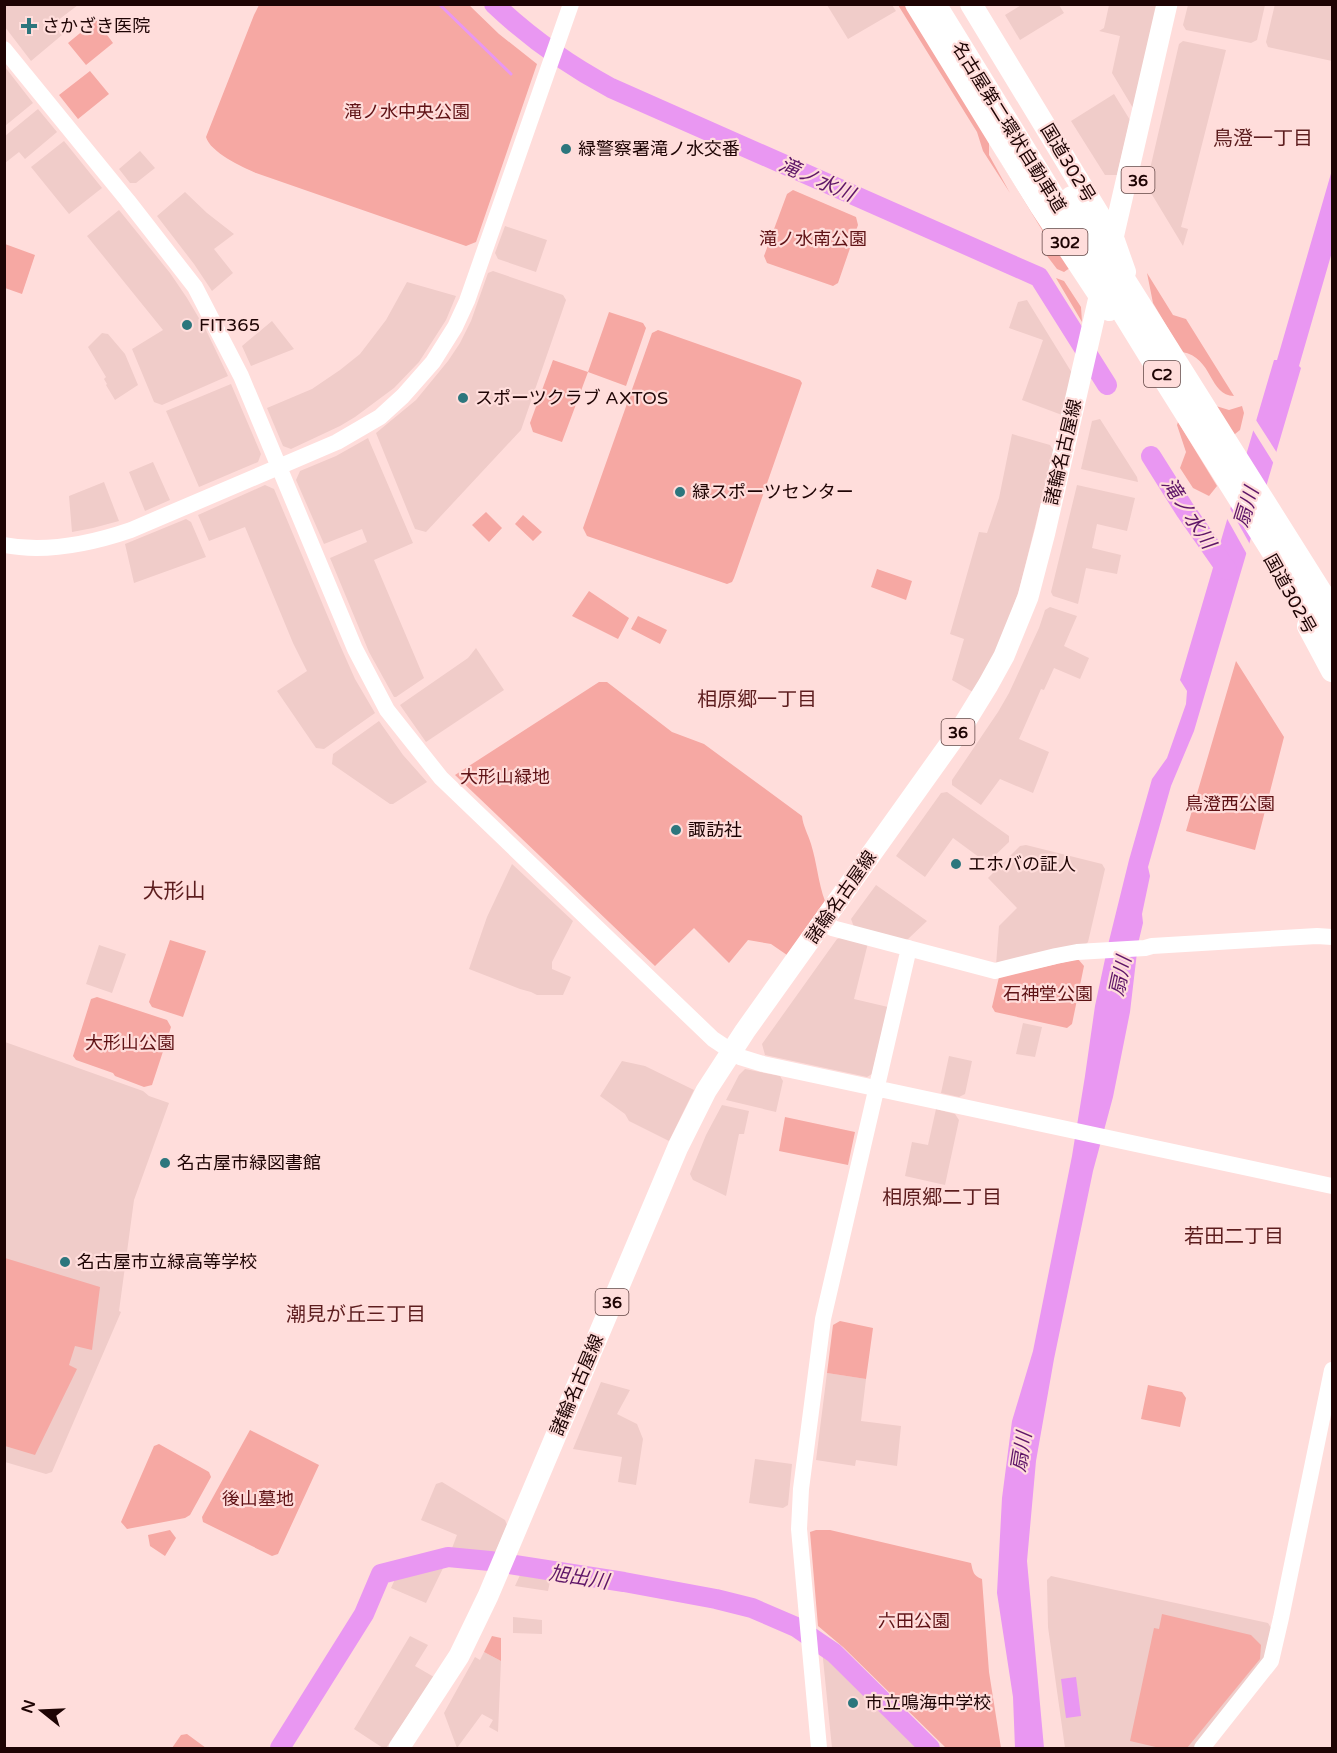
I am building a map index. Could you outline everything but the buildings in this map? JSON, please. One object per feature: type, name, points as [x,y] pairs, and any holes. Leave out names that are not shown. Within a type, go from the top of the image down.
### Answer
[{"type":"highway","name":"国道302号","points":[[916,4],[1041,207],[1103,302],[1129,328],[1269,554],[1332,671]]},
{"type":"highway","name":"名古屋第二環状自動車道","points":[[934,4],[1001,98],[1332,611]]},
{"type":"highway","name":"名古屋第二環状自動車道","points":[[952,4],[1001,98],[1150,355],[1332,645]]},
{"type":"highway","name":"国道302号","points":[[971,4],[1116,247],[1126,278],[1281,524],[1332,597]]},
{"type":"main road","name":"諸輪名古屋線","points":[[1116,247],[1167,4]]},
{"type":"main road","name":"諸輪名古屋線","points":[[410,1749],[466,1659],[689,1148],[736,1054],[964,724],[985,692],[1017,627],[1037,564],[1179,4]]},
{"type":"main road","name":"諸輪名古屋線","points":[[736,1054],[832,928],[973,731],[1005,681],[1040,597],[1077,445],[1090,359]]},
{"type":"main road","name":"諸輪名古屋線","points":[[399,1749],[459,1656],[507,1564]]},
{"type":"street","points":[[4,545],[69,546],[131,530],[337,442],[380,417],[419,380],[444,346],[467,301],[571,4]]},
{"type":"street","points":[[4,49],[195,287],[241,376],[365,671],[387,710],[432,769],[713,1039],[736,1054],[763,1064],[1332,1185]]},
{"type":"street","points":[[832,928],[995,971],[1056,956],[1100,951],[1239,940],[1332,937]]},
{"type":"street","points":[[819,1749],[799,1529],[801,1489],[823,1319],[909,948]]},
{"type":"street","points":[[1202,1749],[1271,1661],[1332,1370]]},
{"type":"shaded area","name":"さかざき医院","points":[[5,4],[78,5],[53,24],[62,35],[31,61],[5,27]]},
{"type":"shaded area","points":[[1023,4],[1059,5],[1064,13],[1020,40],[1005,15]]},
{"type":"shaded area","points":[[1275,4],[1332,5],[1332,61],[1268,47],[1266,42]]},
{"type":"shaded area","points":[[827,5],[892,5],[896,11],[848,39]]},
{"type":"shaded area","points":[[1109,5],[1157,5],[1133,108],[1112,73],[1120,36],[1099,31],[1104,28]]},
{"type":"shaded area","points":[[1188,5],[1265,5],[1257,40],[1251,43],[1186,30],[1183,25]]},
{"type":"shaded area","points":[[1183,41],[1226,50],[1181,227],[1188,229],[1183,246],[1148,188],[1147,182],[1179,44]]},
{"type":"shaded area","points":[[5,67],[33,103],[4,126]]},
{"type":"shaded area","points":[[1114,94],[1130,120],[1117,175],[1105,175],[1071,121]]},
{"type":"shaded area","points":[[38,109],[57,132],[25,159],[19,152],[5,163],[5,136]]},
{"type":"shaded area","points":[[64,141],[102,188],[69,214],[31,167]]},
{"type":"shaded area","points":[[140,151],[155,168],[136,183],[130,183],[119,169]]},
{"type":"shaded area","points":[[185,192],[234,234],[214,249],[233,273],[212,291],[157,216]]},
{"type":"shaded area","points":[[119,210],[170,273],[187,298],[206,330],[228,376],[162,405],[154,402],[132,349],[163,330],[87,236]]},
{"type":"shaded area","points":[[505,226],[547,240],[536,272],[498,259],[495,253]]},
{"type":"shaded area","points":[[493,271],[563,295],[566,300],[521,430],[426,532],[415,529],[376,433],[416,400],[448,361],[471,321],[488,273]]},
{"type":"shaded area","points":[[407,282],[456,296],[446,320],[419,362],[394,388],[355,417],[291,449],[283,446],[267,408],[312,389],[360,354],[386,320]]},
{"type":"shaded area","points":[[1027,300],[1072,373],[1062,415],[1022,400],[1043,340],[1009,328],[1018,302]]},
{"type":"shaded area","points":[[272,321],[294,349],[251,366],[242,346]]},
{"type":"shaded area","points":[[102,333],[108,334],[125,354],[138,385],[115,400],[106,385],[104,379],[106,377],[88,347]]},
{"type":"shaded area","points":[[231,384],[261,454],[258,462],[199,487],[166,411]]},
{"type":"shaded area","points":[[1100,419],[1138,482],[1081,469],[1092,421]]},
{"type":"shaded area","points":[[1012,434],[1050,445],[1054,451],[1019,590],[992,659],[973,692],[952,680],[964,639],[950,634],[979,532],[987,533],[999,498]]},
{"type":"shaded area","points":[[368,438],[413,543],[374,560],[424,678],[396,697],[369,652],[330,558],[367,542],[362,529],[324,544],[296,480],[300,471],[336,456]]},
{"type":"shaded area","points":[[153,462],[170,500],[145,511],[129,472]]},
{"type":"shaded area","points":[[104,482],[119,521],[72,532],[69,496]]},
{"type":"shaded area","points":[[265,485],[274,489],[355,679],[375,713],[324,749],[316,748],[277,691],[307,671],[245,527],[209,541],[198,515]]},
{"type":"shaded area","points":[[1077,485],[1135,498],[1127,531],[1097,524],[1092,548],[1121,555],[1117,574],[1086,568],[1078,604],[1053,596],[1051,592]]},
{"type":"shaded area","points":[[186,519],[191,522],[206,557],[134,583],[125,544]]},
{"type":"shaded area","points":[[1050,607],[1077,616],[1064,646],[1089,658],[1080,679],[1054,668],[1044,690],[1041,689],[1019,739],[1049,752],[1033,793],[1000,779],[981,805],[952,785],[952,780],[1009,693],[1045,610]]},
{"type":"shaded area","points":[[476,648],[504,690],[426,742],[400,705],[468,658]]},
{"type":"shaded area","points":[[379,721],[403,755],[427,782],[393,804],[332,764],[333,754]]},
{"type":"shaded area","points":[[947,792],[1009,836],[1009,842],[987,863],[953,838],[925,877],[896,856],[941,793]]},
{"type":"shaded area","points":[[1026,845],[1102,864],[1105,869],[1088,942],[1084,946],[996,965],[999,926],[1017,908],[988,878],[1020,846]]},
{"type":"shaded area","points":[[512,864],[573,921],[552,962],[552,969],[571,977],[563,995],[537,995],[469,969],[487,917]]},
{"type":"shaded area","points":[[876,885],[927,921],[908,939],[903,941],[854,927],[851,919]]},
{"type":"shaded area","points":[[843,937],[868,943],[854,999],[888,1007],[872,1074],[867,1077],[765,1055],[762,1044],[837,939]]},
{"type":"shaded area","points":[[99,945],[126,954],[112,993],[86,984]]},
{"type":"shaded area","points":[[1023,1023],[1042,1027],[1035,1057],[1016,1054]]},
{"type":"shaded area","name":"名古屋市立緑高等学校","points":[[5,1042],[143,1091],[149,1096],[169,1103],[134,1200],[119,1311],[121,1312],[52,1472],[46,1474],[5,1462]]},
{"type":"shaded area","points":[[949,1056],[972,1061],[965,1094],[959,1097],[941,1093]]},
{"type":"shaded area","points":[[622,1061],[645,1066],[694,1090],[669,1141],[629,1121],[625,1114],[600,1096]]},
{"type":"shaded area","points":[[745,1069],[780,1076],[783,1081],[776,1112],[726,1100],[739,1075]]},
{"type":"shaded area","points":[[722,1105],[749,1111],[744,1134],[739,1134],[726,1196],[693,1180],[690,1174],[706,1135]]},
{"type":"shaded area","points":[[936,1109],[955,1114],[959,1120],[945,1185],[905,1176],[912,1142],[928,1145]]},
{"type":"shaded area","points":[[827,1373],[866,1379],[861,1421],[901,1426],[897,1466],[856,1460],[855,1466],[816,1460]]},
{"type":"shaded area","points":[[601,1382],[630,1390],[617,1414],[637,1424],[643,1439],[636,1485],[618,1482],[622,1457],[573,1449]]},
{"type":"shaded area","points":[[755,1459],[792,1464],[788,1505],[783,1508],[749,1503]]},
{"type":"shaded area","points":[[442,1482],[505,1520],[507,1525],[494,1556],[451,1551],[457,1535],[421,1520],[436,1484]]},
{"type":"shaded area","points":[[446,1562],[426,1603],[391,1588],[397,1575]]},
{"type":"shaded area","points":[[521,1573],[551,1577],[548,1591],[515,1586]]},
{"type":"shaded area","points":[[1051,1576],[1268,1623],[1271,1628],[1264,1659],[1194,1748],[1065,1748],[1048,1627],[1047,1580]]},
{"type":"shaded area","points":[[513,1617],[542,1620],[542,1634],[513,1633]]},
{"type":"shaded area","points":[[410,1636],[428,1645],[415,1666],[434,1677],[386,1748],[383,1748],[354,1729]]},
{"type":"shaded area","name":"市立鳴海中学校","points":[[822,1649],[833,1658],[923,1748],[832,1748]]},
{"type":"shaded area","points":[[484,1652],[501,1661],[498,1732],[489,1727],[493,1720],[482,1714],[457,1748],[444,1713],[475,1657],[480,1660]]},
{"type":"green space","name":"滝ノ水中央公園","points":[[259,5],[469,5],[499,34],[537,64],[476,242],[466,246],[256,173],[227,158],[209,143],[206,137]]},
{"type":"green space","points":[[898,5],[905,5],[989,138],[989,155],[1010,193],[983,151],[977,132]]},
{"type":"green space","points":[[96,20],[113,43],[86,65],[68,43]]},
{"type":"green space","points":[[90,71],[109,94],[78,119],[59,95]]},
{"type":"green space","points":[[997,156],[1077,263],[1064,272],[1057,269],[1044,252],[1047,244],[1045,235]]},
{"type":"green space","name":"滝ノ水南公園","points":[[793,190],[856,217],[858,225],[838,283],[833,286],[767,263],[764,256],[787,194]]},
{"type":"green space","points":[[5,244],[35,255],[22,294],[5,288]]},
{"type":"green space","points":[[1147,273],[1173,315],[1186,319],[1234,396],[1220,390],[1200,361],[1182,352],[1153,303]]},
{"type":"green space","points":[[1056,278],[1064,281],[1081,307],[1082,322]]},
{"type":"green space","points":[[609,312],[643,323],[646,328],[626,386],[588,372]]},
{"type":"green space","name":"緑スポーツセンター","points":[[658,330],[800,380],[802,383],[734,578],[727,584],[587,536],[583,528],[652,333]]},
{"type":"green space","points":[[553,360],[588,372],[562,442],[533,432],[530,423]]},
{"type":"green space","points":[[1216,406],[1229,410],[1242,406],[1244,413],[1240,430],[1234,437]]},
{"type":"green space","points":[[1178,422],[1217,486],[1209,496],[1193,488],[1180,468],[1186,452]]},
{"type":"green space","points":[[486,512],[502,528],[489,542],[472,525]]},
{"type":"green space","points":[[523,515],[542,532],[533,541],[515,524]]},
{"type":"green space","points":[[877,569],[912,581],[906,600],[871,587]]},
{"type":"green space","points":[[589,591],[629,618],[618,639],[572,616]]},
{"type":"green space","points":[[638,616],[667,630],[660,644],[631,629]]},
{"type":"green space","name":"鳥澄西公園","points":[[1236,661],[1284,737],[1255,850],[1186,831]]},
{"type":"green space","name":"大形山緑地","points":[[599,682],[607,682],[672,732],[704,744],[802,816],[825,901],[787,955],[771,944],[748,940],[729,963],[694,928],[655,966],[455,775]]},
{"type":"green space","points":[[170,940],[206,951],[183,1017],[152,1007],[149,1002]]},
{"type":"green space","name":"石神堂公園","points":[[1078,959],[1084,966],[1072,1024],[1067,1028],[995,1012],[992,1007],[999,977]]},
{"type":"green space","name":"大形山公園","points":[[97,997],[167,1020],[171,1027],[152,1085],[144,1087],[76,1060],[73,1056],[91,999]]},
{"type":"green space","points":[[785,1117],[855,1132],[848,1165],[779,1151]]},
{"type":"green space","points":[[5,1258],[100,1287],[92,1350],[75,1346],[69,1365],[77,1369],[35,1455],[5,1446]]},
{"type":"green space","points":[[840,1321],[873,1328],[866,1379],[827,1373],[833,1325]]},
{"type":"green space","points":[[1148,1385],[1182,1392],[1186,1398],[1180,1427],[1141,1419]]},
{"type":"green space","name":"後山墓地","points":[[250,1430],[319,1465],[278,1554],[272,1556],[203,1522],[202,1517]]},
{"type":"green space","points":[[159,1444],[209,1472],[211,1477],[190,1515],[185,1518],[127,1529],[121,1522],[154,1446]]},
{"type":"green space","points":[[170,1530],[176,1538],[165,1556],[150,1546],[148,1535]]},
{"type":"green space","name":"六田公園","points":[[830,1530],[971,1563],[975,1575],[982,1579],[989,1672],[1001,1748],[946,1748],[843,1647],[818,1626],[810,1532]]},
{"type":"green space","points":[[1162,1614],[1251,1635],[1261,1645],[1260,1659],[1187,1748],[1160,1748],[1130,1741],[1154,1628],[1159,1629]]},
{"type":"green space","points":[[492,1636],[501,1638],[501,1661],[484,1652]]},
{"type":"green space","points":[[187,1734],[206,1748],[172,1748],[181,1735]]},
{"type":"water","name":"扇川","points":[[1332,170],[1332,252],[1299,366],[1301,368],[1194,731],[1171,786],[1148,867],[1150,876],[1142,914],[1143,923],[1138,944],[1130,1012],[1113,1097],[1093,1171],[1054,1359],[1036,1461],[1027,1561],[1044,1748],[1015,1748],[1013,1697],[997,1593],[1002,1498],[1012,1421],[1033,1351],[1072,1156],[1095,1006],[1129,860],[1152,779],[1167,758],[1186,704],[1187,691],[1180,680]]},
{"type":"water","points":[[1076,1677],[1081,1716],[1066,1718],[1061,1679]]},
{"type":"pier","points":[[1254,417],[1279,456],[1276,467],[1251,427]]},
{"type":"pier","points":[[1228,505],[1252,548],[1249,558],[1225,515]]},
{"type":"waterway","points":[[439,4],[511,74]]},
{"type":"waterway","name":"滝ノ水川","points":[[494,4],[550,50],[611,88],[1039,277],[1107,385]]},
{"type":"waterway","name":"滝ノ水川","points":[[1151,456],[1227,570]]},
{"type":"waterway","name":"旭出川","points":[[280,1748],[364,1614],[381,1574],[448,1557],[490,1561],[624,1582],[752,1608],[796,1627],[834,1653],[930,1748]]},
{"type":"place","name":"さかざき医院","points":[[29,26]]},
{"type":"place","name":"緑警察署滝ノ水交番","points":[[566,149]]},
{"type":"place","name":"FIT365","points":[[187,325]]},
{"type":"place","name":"スポーツクラブ AXTOS","points":[[463,398]]},
{"type":"place","name":"緑スポーツセンター","points":[[680,492]]},
{"type":"place","name":"諏訪社","points":[[676,830]]},
{"type":"place","name":"エホバの証人","points":[[956,864]]},
{"type":"place","name":"名古屋市緑図書館","points":[[165,1163]]},
{"type":"place","name":"名古屋市立緑高等学校","points":[[65,1262]]},
{"type":"place","name":"市立鳴海中学校","points":[[853,1703]]},
{"type":"district","name":"鳥澄一丁目","points":[[1263,138]]},
{"type":"district","name":"相原郷一丁目","points":[[757,699]]},
{"type":"district","name":"大形山","points":[[174,891]]},
{"type":"district","name":"相原郷二丁目","points":[[942,1197]]},
{"type":"district","name":"若田二丁目","points":[[1234,1236]]},
{"type":"district","name":"潮見が丘三丁目","points":[[356,1314]]}]
